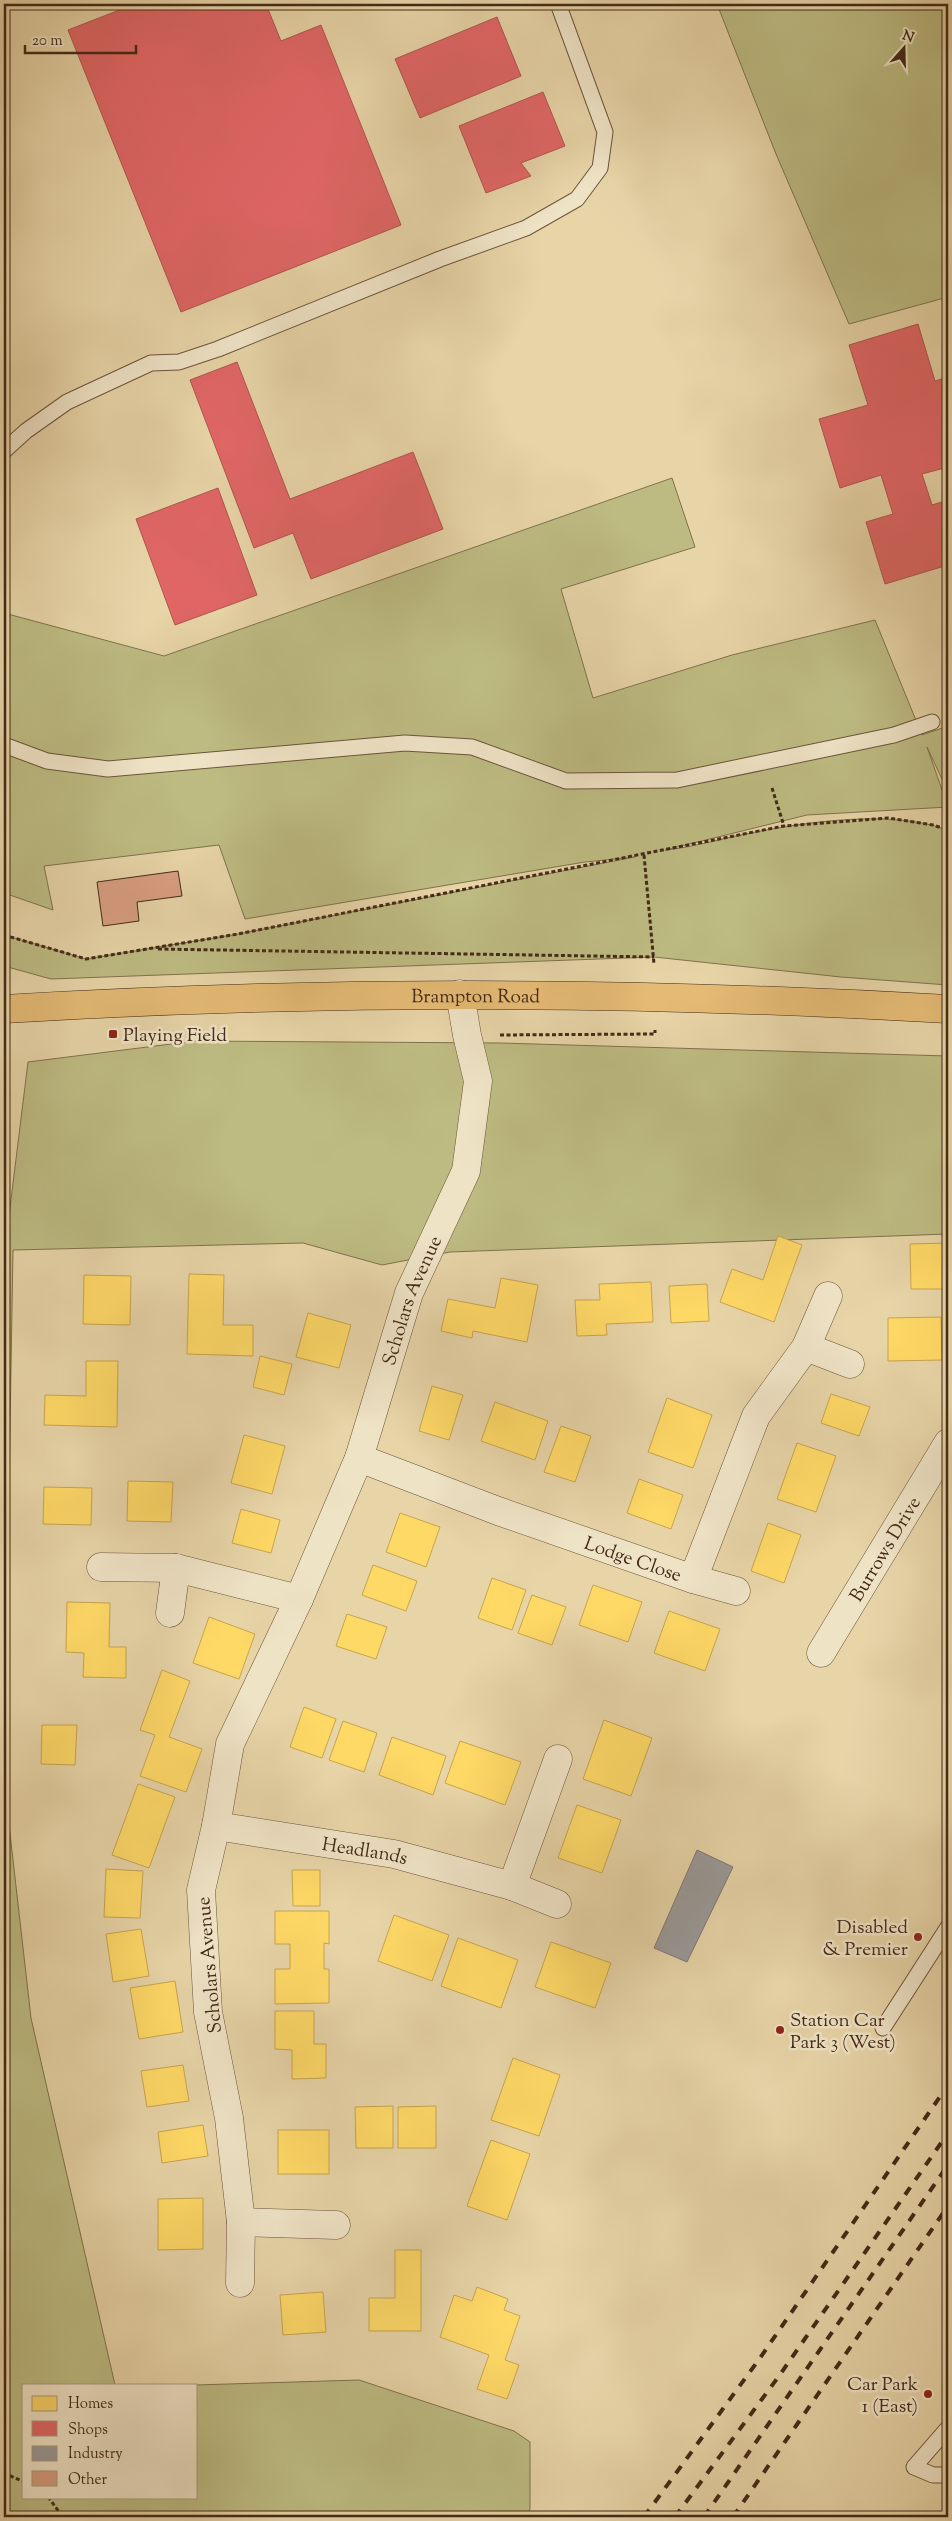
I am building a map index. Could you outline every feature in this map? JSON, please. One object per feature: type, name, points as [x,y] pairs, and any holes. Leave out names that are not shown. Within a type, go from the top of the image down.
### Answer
[{"type":"main road","points":[[4,988],[48,1006]]},
{"type":"main road","name":"Brampton Road","points":[[4,1009],[48,1006],[460,994],[848,1003],[948,1009]]},
{"type":"street","name":"Scholars Avenue","points":[[240,2283],[241,2222],[230,2118],[208,2012],[202,1890],[216,1826],[230,1744],[299,1600],[359,1458],[409,1292],[466,1171],[478,1081],[460,994]]},
{"type":"street","name":"Lodge Close","points":[[359,1458],[498,1511],[693,1579],[756,1416],[806,1347],[828,1296]]},
{"type":"street","points":[[806,1347],[850,1364]]},
{"type":"street","name":"Burrows Drive","points":[[821,1653],[948,1443]]},
{"type":"street","points":[[101,1568],[176,1568],[299,1600]]},
{"type":"street","points":[[170,1613],[176,1568]]},
{"type":"street","points":[[693,1579],[736,1591]]},
{"type":"street","points":[[512,1886],[558,1759]]},
{"type":"street","name":"Headlands","points":[[216,1826],[394,1854],[512,1886],[557,1904]]},
{"type":"street","points":[[241,2222],[336,2225]]},
{"type":"lane","points":[[4,451],[26,431],[67,402],[151,363],[180,362],[218,349],[440,259],[526,228],[577,200],[600,168],[606,132],[560,8],[563,4]]},
{"type":"lane","points":[[4,745],[47,761],[108,770],[405,744],[472,747],[566,781],[677,780],[894,735],[932,722]]},
{"type":"lane","points":[[883,2028],[948,1927]]},
{"type":"lane","points":[[948,2428],[914,2467],[933,2475],[948,2475]]},
{"type":"path","points":[[763,762],[784,826]]},
{"type":"path","points":[[4,935],[86,959],[238,934],[784,826],[888,818],[933,824],[948,830]]},
{"type":"path","points":[[644,855],[654,970]]},
{"type":"path","points":[[150,948],[654,957]]},
{"type":"path","points":[[467,1035],[655,1034]]},
{"type":"path","points":[[4,2473],[22,2481]]},
{"type":"path","points":[[49,2498],[63,2517]]},
{"type":"shaded area","points":[[717,4],[948,4],[948,297],[849,324],[776,154]]},
{"type":"shaded area","points":[[672,478],[695,547],[561,589],[593,698],[732,655],[875,620],[922,735],[948,726],[948,792],[927,747],[948,807],[807,815],[665,850],[787,826],[843,820],[898,820],[924,823],[948,830],[948,985],[841,977],[654,957],[51,979],[4,966],[4,935],[86,959],[238,934],[635,857],[585,862],[245,919],[219,845],[44,866],[53,910],[4,893],[4,613],[164,656]]},
{"type":"shaded area","points":[[195,1041],[500,1043],[948,1056],[948,1234],[450,1252],[382,1265],[303,1243],[13,1250],[4,1781],[4,1238],[6,1240],[28,1062]]},
{"type":"shaded area","points":[[4,1781],[31,2018],[115,2384],[22,2384],[22,2498],[198,2498],[198,2385],[359,2380],[514,2431],[530,2442],[530,2509],[525,2517],[4,2517]]},
{"type":"building: Homes","points":[[778,1236],[802,1245],[774,1322],[720,1302],[732,1269],[763,1280]]},
{"type":"building: Homes","points":[[948,1243],[948,1289],[911,1289],[910,1244]]},
{"type":"building: Homes","points":[[189,1274],[224,1275],[223,1325],[253,1325],[253,1356],[187,1354]]},
{"type":"building: Homes","points":[[84,1275],[131,1276],[130,1325],[83,1324]]},
{"type":"building: Homes","points":[[501,1278],[538,1285],[527,1342],[473,1331],[472,1338],[441,1331],[448,1299],[495,1308]]},
{"type":"building: Homes","points":[[651,1282],[653,1322],[606,1324],[607,1335],[577,1336],[575,1300],[600,1300],[599,1284]]},
{"type":"building: Homes","points":[[707,1284],[709,1321],[671,1323],[669,1286]]},
{"type":"building: Homes","points":[[308,1313],[351,1325],[339,1368],[296,1357]]},
{"type":"building: Homes","points":[[941,1317],[942,1360],[888,1361],[888,1318]]},
{"type":"building: Homes","points":[[260,1356],[292,1364],[284,1395],[253,1387]]},
{"type":"building: Homes","points":[[86,1361],[118,1361],[117,1427],[44,1425],[45,1395],[86,1396]]},
{"type":"building: Homes","points":[[432,1386],[463,1395],[449,1440],[419,1431]]},
{"type":"building: Homes","points":[[831,1394],[870,1407],[859,1436],[821,1423]]},
{"type":"building: Homes","points":[[667,1398],[712,1415],[693,1468],[648,1452]]},
{"type":"building: Homes","points":[[495,1402],[548,1421],[535,1460],[481,1441]]},
{"type":"building: Homes","points":[[561,1426],[591,1436],[575,1482],[544,1472]]},
{"type":"building: Homes","points":[[244,1435],[285,1446],[272,1494],[231,1483]]},
{"type":"building: Homes","points":[[797,1443],[836,1456],[816,1512],[777,1499]]},
{"type":"building: Homes","points":[[639,1479],[683,1495],[671,1529],[627,1513]]},
{"type":"building: Homes","points":[[128,1481],[173,1482],[171,1522],[127,1521]]},
{"type":"building: Homes","points":[[44,1487],[92,1488],[91,1525],[43,1524]]},
{"type":"building: Homes","points":[[241,1509],[280,1520],[271,1553],[232,1543]]},
{"type":"building: Homes","points":[[400,1513],[440,1527],[426,1567],[386,1552]]},
{"type":"building: Homes","points":[[768,1523],[801,1535],[784,1583],[751,1571]]},
{"type":"building: Homes","points":[[373,1565],[417,1581],[406,1611],[362,1595]]},
{"type":"building: Homes","points":[[492,1578],[526,1590],[512,1630],[478,1618]]},
{"type":"building: Homes","points":[[593,1585],[642,1602],[628,1642],[579,1625]]},
{"type":"building: Homes","points":[[532,1595],[566,1607],[552,1645],[518,1633]]},
{"type":"building: Homes","points":[[67,1602],[110,1603],[109,1647],[126,1647],[126,1678],[83,1677],[84,1653],[66,1652]]},
{"type":"building: Homes","points":[[669,1611],[720,1629],[705,1671],[654,1653]]},
{"type":"building: Homes","points":[[347,1614],[387,1627],[376,1659],[336,1646]]},
{"type":"building: Homes","points":[[209,1617],[255,1634],[239,1679],[193,1663]]},
{"type":"building: Homes","points":[[162,1670],[190,1681],[169,1737],[202,1749],[186,1792],[140,1776],[155,1735],[140,1730]]},
{"type":"building: Homes","points":[[304,1707],[336,1719],[322,1758],[290,1747]]},
{"type":"building: Homes","points":[[604,1720],[652,1738],[631,1796],[583,1779]]},
{"type":"building: Homes","points":[[343,1721],[377,1733],[364,1772],[329,1760]]},
{"type":"building: Homes","points":[[42,1725],[77,1725],[75,1765],[41,1764]]},
{"type":"building: Homes","points":[[392,1737],[446,1756],[433,1795],[379,1775]]},
{"type":"building: Homes","points":[[460,1741],[521,1762],[505,1805],[445,1783]]},
{"type":"building: Homes","points":[[138,1784],[175,1797],[149,1868],[112,1855]]},
{"type":"building: Homes","points":[[577,1805],[621,1820],[602,1873],[558,1858]]},
{"type":"building: Homes","points":[[106,1869],[143,1871],[140,1918],[104,1917]]},
{"type":"building: Homes","points":[[292,1870],[320,1870],[320,1906],[293,1906]]},
{"type":"building: Homes","points":[[275,1911],[329,1911],[329,1944],[324,1943],[324,1969],[329,1969],[329,2003],[275,2004],[275,1969],[290,1969],[290,1944],[275,1944]]},
{"type":"building: Homes","points":[[394,1915],[449,1935],[432,1981],[378,1961]]},
{"type":"building: Homes","points":[[141,1929],[149,1976],[113,1982],[106,1934]]},
{"type":"building: Homes","points":[[458,1938],[518,1960],[501,2008],[441,1986]]},
{"type":"building: Homes","points":[[551,1942],[611,1963],[595,2008],[535,1987]]},
{"type":"building: Homes","points":[[175,1981],[183,2032],[139,2039],[130,1988]]},
{"type":"building: Homes","points":[[275,2011],[314,2011],[314,2044],[326,2044],[326,2078],[292,2079],[292,2050],[275,2049]]},
{"type":"building: Homes","points":[[513,2058],[560,2075],[539,2136],[491,2120]]},
{"type":"building: Homes","points":[[183,2065],[189,2101],[147,2107],[141,2071]]},
{"type":"building: Homes","points":[[393,2106],[393,2148],[356,2148],[355,2107]]},
{"type":"building: Homes","points":[[436,2106],[436,2148],[398,2148],[398,2107]]},
{"type":"building: Homes","points":[[203,2125],[208,2156],[162,2163],[158,2132]]},
{"type":"building: Homes","points":[[278,2130],[329,2130],[329,2174],[278,2174]]},
{"type":"building: Homes","points":[[491,2140],[530,2154],[507,2220],[467,2206]]},
{"type":"building: Homes","points":[[203,2198],[203,2249],[158,2250],[158,2199]]},
{"type":"building: Homes","points":[[395,2250],[421,2250],[421,2331],[369,2331],[369,2298],[395,2298]]},
{"type":"building: Homes","points":[[477,2287],[508,2299],[504,2310],[520,2316],[505,2360],[519,2365],[507,2399],[477,2389],[489,2355],[440,2337],[454,2295],[472,2301]]},
{"type":"building: Homes","points":[[323,2292],[326,2332],[283,2335],[280,2295]]},
{"type":"building: Shops","points":[[135,4],[266,4],[281,41],[321,25],[401,225],[181,312],[68,30]]},
{"type":"building: Shops","points":[[497,17],[521,76],[420,118],[395,59]]},
{"type":"building: Shops","points":[[543,92],[565,146],[521,163],[531,176],[486,193],[459,126]]},
{"type":"building: Shops","points":[[918,324],[935,381],[948,377],[948,467],[922,474],[932,505],[948,500],[948,565],[885,584],[866,522],[893,514],[881,475],[840,488],[819,419],[868,405],[849,345]]},
{"type":"building: Shops","points":[[237,362],[290,499],[413,452],[443,529],[311,579],[293,533],[254,548],[190,380]]},
{"type":"building: Shops","points":[[218,488],[257,595],[175,625],[136,519]]},
{"type":"building: Industry","points":[[697,1850],[733,1867],[687,1962],[654,1948]]},
{"type":"building: Other","points":[[178,871],[182,896],[137,902],[139,921],[103,926],[97,882]]},
{"type":"railway","points":[[644,2517],[760,2358],[948,2085]]},
{"type":"railway","points":[[675,2517],[779,2376],[948,2133]]},
{"type":"railway","points":[[704,2517],[948,2165]]},
{"type":"railway","points":[[733,2517],[948,2206]]},
{"type":"place","name":"Playing Field","points":[[113,1034]]},
{"type":"place","name":"Disabled & Premier","points":[[918,1937]]},
{"type":"place","name":"Station Car Park 3 (West)","points":[[780,2030]]},
{"type":"place","name":"Car Park 1 (East)","points":[[928,2394]]}]
